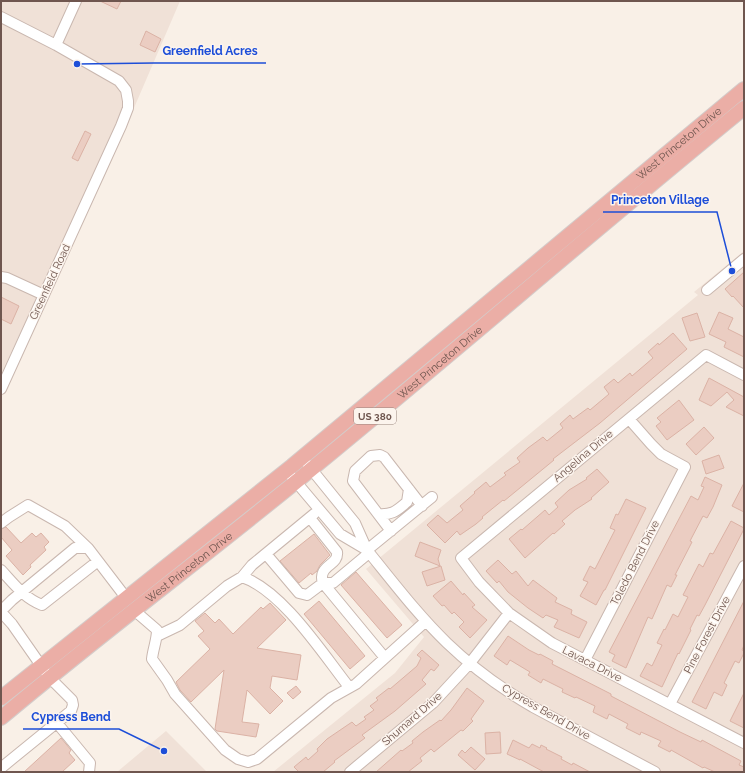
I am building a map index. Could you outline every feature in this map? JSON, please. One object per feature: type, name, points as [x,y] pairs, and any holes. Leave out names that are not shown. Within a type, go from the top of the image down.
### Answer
[{"type":"highway","name":"West Princeton Drive","points":[[1,698],[127,599],[301,458],[744,89]]},
{"type":"highway","name":"West Princeton Drive","points":[[1,718],[49,677],[135,611],[312,469],[742,114]]},
{"type":"street","points":[[56,45],[76,1]]},
{"type":"street","name":"Greenfield Road","points":[[1,17],[56,45],[119,81],[128,95],[128,108],[125,117],[1,389]]},
{"type":"street","points":[[728,102],[742,114]]},
{"type":"street","points":[[707,290],[743,260]]},
{"type":"street","points":[[1,277],[7,278],[44,295]]},
{"type":"street","name":"Angelina Drive","points":[[460,558],[706,355],[744,375]]},
{"type":"street","name":"Toledo Bend Drive","points":[[585,660],[685,467],[661,454],[629,419]]},
{"type":"street","points":[[391,531],[353,481],[355,471],[371,456],[380,455],[384,457],[422,506]]},
{"type":"street","name":"Cypress Bend Drive","points":[[301,458],[312,469],[355,523],[368,552],[426,621],[447,643],[501,687],[522,701],[655,772]]},
{"type":"street","name":"Cypress Bend Drive","points":[[286,470],[340,534],[368,552]]},
{"type":"street","points":[[378,514],[388,514],[398,510],[407,502],[409,489]]},
{"type":"street","points":[[266,554],[299,593],[307,595],[323,583],[333,583],[391,531],[432,497]]},
{"type":"street","points":[[1,523],[28,505],[65,526],[88,548],[127,599]]},
{"type":"street","points":[[157,636],[180,625],[227,586],[242,577],[252,565],[320,510]]},
{"type":"street","points":[[310,518],[337,552],[338,556],[336,560],[322,572],[321,578],[323,583],[385,658]]},
{"type":"street","points":[[1,768],[71,711],[73,705],[72,700],[40,666],[12,624],[1,612],[21,593],[75,548],[88,548]]},
{"type":"street","name":"Lavaca Drive","points":[[460,558],[479,582],[509,613],[552,643],[744,743]]},
{"type":"street","points":[[1,570],[21,593],[33,602],[42,605],[98,561]]},
{"type":"street","name":"Pine Forest Drive","points":[[670,704],[744,566]]},
{"type":"street","points":[[242,577],[251,580],[291,613],[349,687]]},
{"type":"street","points":[[135,611],[157,630],[157,640],[153,650],[152,659],[175,694],[226,750],[238,758],[248,762],[257,759],[331,698],[356,684],[426,621]]},
{"type":"street","name":"Shumard Drive","points":[[350,772],[433,703],[470,663],[509,613]]},
{"type":"street","points":[[57,723],[90,763],[89,772]]},
{"type":"shaded area","points":[[1,1],[180,1],[103,180],[94,176],[1,374]]},
{"type":"shaded area","points":[[744,251],[744,772],[273,772],[395,673],[424,637],[366,569],[698,295],[694,292]]},
{"type":"shaded area","points":[[166,731],[207,772],[117,772]]},
{"type":"building","points":[[100,1],[121,1],[117,9]]},
{"type":"building","points":[[146,31],[161,39],[155,52],[140,45]]},
{"type":"building","points":[[85,131],[91,134],[78,161],[72,158]]},
{"type":"building","points":[[744,272],[744,308],[725,289]]},
{"type":"building","points":[[1,297],[19,306],[11,324],[1,319]]},
{"type":"building","points":[[719,312],[733,318],[728,329],[744,337],[744,357],[724,347],[726,342],[709,334]]},
{"type":"building","points":[[697,313],[705,337],[690,341],[682,318]]},
{"type":"building","points":[[673,333],[687,349],[600,423],[482,517],[483,518],[476,524],[460,535],[457,531],[445,543],[427,525],[438,515],[447,523],[463,510],[460,506],[486,482],[490,487],[506,475],[504,473],[520,462],[517,458],[528,448],[543,437],[547,441],[563,428],[560,424],[570,415],[573,419],[588,408],[590,410],[609,394],[604,387],[614,379],[618,383],[630,373],[632,376],[653,358],[648,352]]},
{"type":"building","points":[[709,378],[744,397],[744,416],[726,407],[734,400],[727,392],[711,406],[699,400]]},
{"type":"building","points":[[679,400],[694,420],[667,440],[656,426],[661,422],[657,418]]},
{"type":"building","points":[[704,427],[714,438],[696,455],[686,444]]},
{"type":"building","points":[[719,455],[724,468],[706,474],[702,461]]},
{"type":"building","points":[[597,469],[609,482],[591,498],[592,499],[562,521],[565,524],[525,558],[509,539],[545,510],[549,515],[558,507],[555,503],[569,490],[587,479],[586,478]]},
{"type":"building","points":[[705,477],[722,485],[713,507],[707,518],[703,516],[690,541],[692,542],[675,575],[677,575],[671,587],[667,585],[652,619],[648,617],[626,668],[612,661],[615,655],[609,652],[691,496],[698,500],[704,487],[701,486]]},
{"type":"building","points":[[744,483],[744,512],[732,506]]},
{"type":"building","points":[[626,499],[646,508],[596,605],[580,596],[588,582],[583,580],[590,566],[595,569],[615,530],[610,528],[616,514],[618,515]]},
{"type":"building","points":[[731,521],[744,529],[699,616],[697,615],[662,687],[640,676],[647,663],[652,666],[662,645],[657,643],[673,614],[678,617],[688,597],[683,595],[699,564],[703,567],[710,553],[713,554]]},
{"type":"building","points":[[6,527],[21,543],[32,533],[36,537],[41,533],[49,542],[44,547],[46,550],[30,565],[31,567],[23,575],[6,556],[12,550],[1,537],[1,529]]},
{"type":"building","points":[[314,534],[330,555],[320,565],[317,571],[312,575],[311,573],[299,583],[280,561]]},
{"type":"building","points":[[420,542],[441,550],[438,559],[440,566],[415,556]]},
{"type":"building","points":[[498,560],[512,574],[516,571],[528,586],[533,580],[557,598],[555,602],[572,610],[571,614],[587,622],[579,638],[554,627],[558,620],[546,615],[543,618],[508,592],[499,581],[497,583],[486,571]]},
{"type":"building","points":[[441,566],[445,580],[427,586],[422,572]]},
{"type":"building","points":[[356,572],[402,625],[387,638],[341,585]]},
{"type":"building","points":[[451,581],[463,595],[464,593],[475,605],[472,607],[487,620],[470,638],[459,627],[464,622],[454,612],[452,614],[444,605],[442,606],[433,596]]},
{"type":"building","points":[[319,601],[365,656],[350,669],[304,614]]},
{"type":"building","points":[[744,601],[744,645],[742,650],[744,653],[739,663],[735,661],[724,683],[727,685],[722,696],[714,692],[706,709],[692,702]]},
{"type":"building","points":[[270,603],[286,620],[257,648],[301,655],[297,680],[272,676],[270,688],[283,701],[270,714],[247,690],[242,722],[259,724],[256,737],[217,731],[215,729],[224,670],[191,702],[180,690],[176,682],[210,649],[198,636],[204,631],[195,621],[205,613],[215,623],[219,619],[233,634],[261,607],[263,609]]},
{"type":"building","points":[[508,636],[529,650],[553,661],[552,664],[611,694],[611,696],[680,732],[701,742],[702,740],[741,761],[739,765],[744,767],[744,772],[715,772],[704,767],[703,768],[671,750],[670,752],[658,746],[661,741],[641,732],[640,735],[626,728],[628,724],[609,714],[607,719],[593,712],[595,706],[562,692],[563,689],[543,679],[541,683],[528,675],[530,672],[510,660],[507,665],[494,656]]},
{"type":"building","points":[[422,650],[439,665],[434,671],[431,669],[422,680],[426,684],[395,711],[362,735],[365,738],[334,761],[335,762],[323,772],[299,772],[294,767],[306,757],[308,760],[318,751],[317,749],[327,739],[352,722],[356,726],[366,719],[364,717],[374,710],[370,706],[378,700],[376,698],[389,688],[390,689],[417,666],[421,658],[417,655]]},
{"type":"building","points":[[296,686],[301,692],[293,699],[287,693]]},
{"type":"building","points":[[467,688],[484,701],[471,719],[473,721],[463,731],[461,730],[434,752],[431,749],[420,758],[422,761],[408,772],[376,772],[401,750],[402,751],[413,743],[412,741],[423,732],[440,720],[441,721]]},
{"type":"building","points":[[744,693],[744,728],[730,721]]},
{"type":"building","points":[[500,732],[501,753],[486,754],[485,733]]},
{"type":"building","points":[[61,738],[71,750],[69,753],[75,760],[62,772],[24,772]]},
{"type":"building","points":[[513,740],[529,748],[532,744],[540,748],[541,745],[562,757],[561,759],[572,765],[573,763],[590,772],[544,772],[507,754]]},
{"type":"building","points":[[471,747],[485,759],[475,770],[458,755],[462,750],[465,753]]},
{"type":"place","name":"Greenfield Acres","points":[[77,64]]},
{"type":"place","name":"Princeton Village","points":[[732,271]]},
{"type":"place","name":"Cypress Bend","points":[[164,751]]}]
